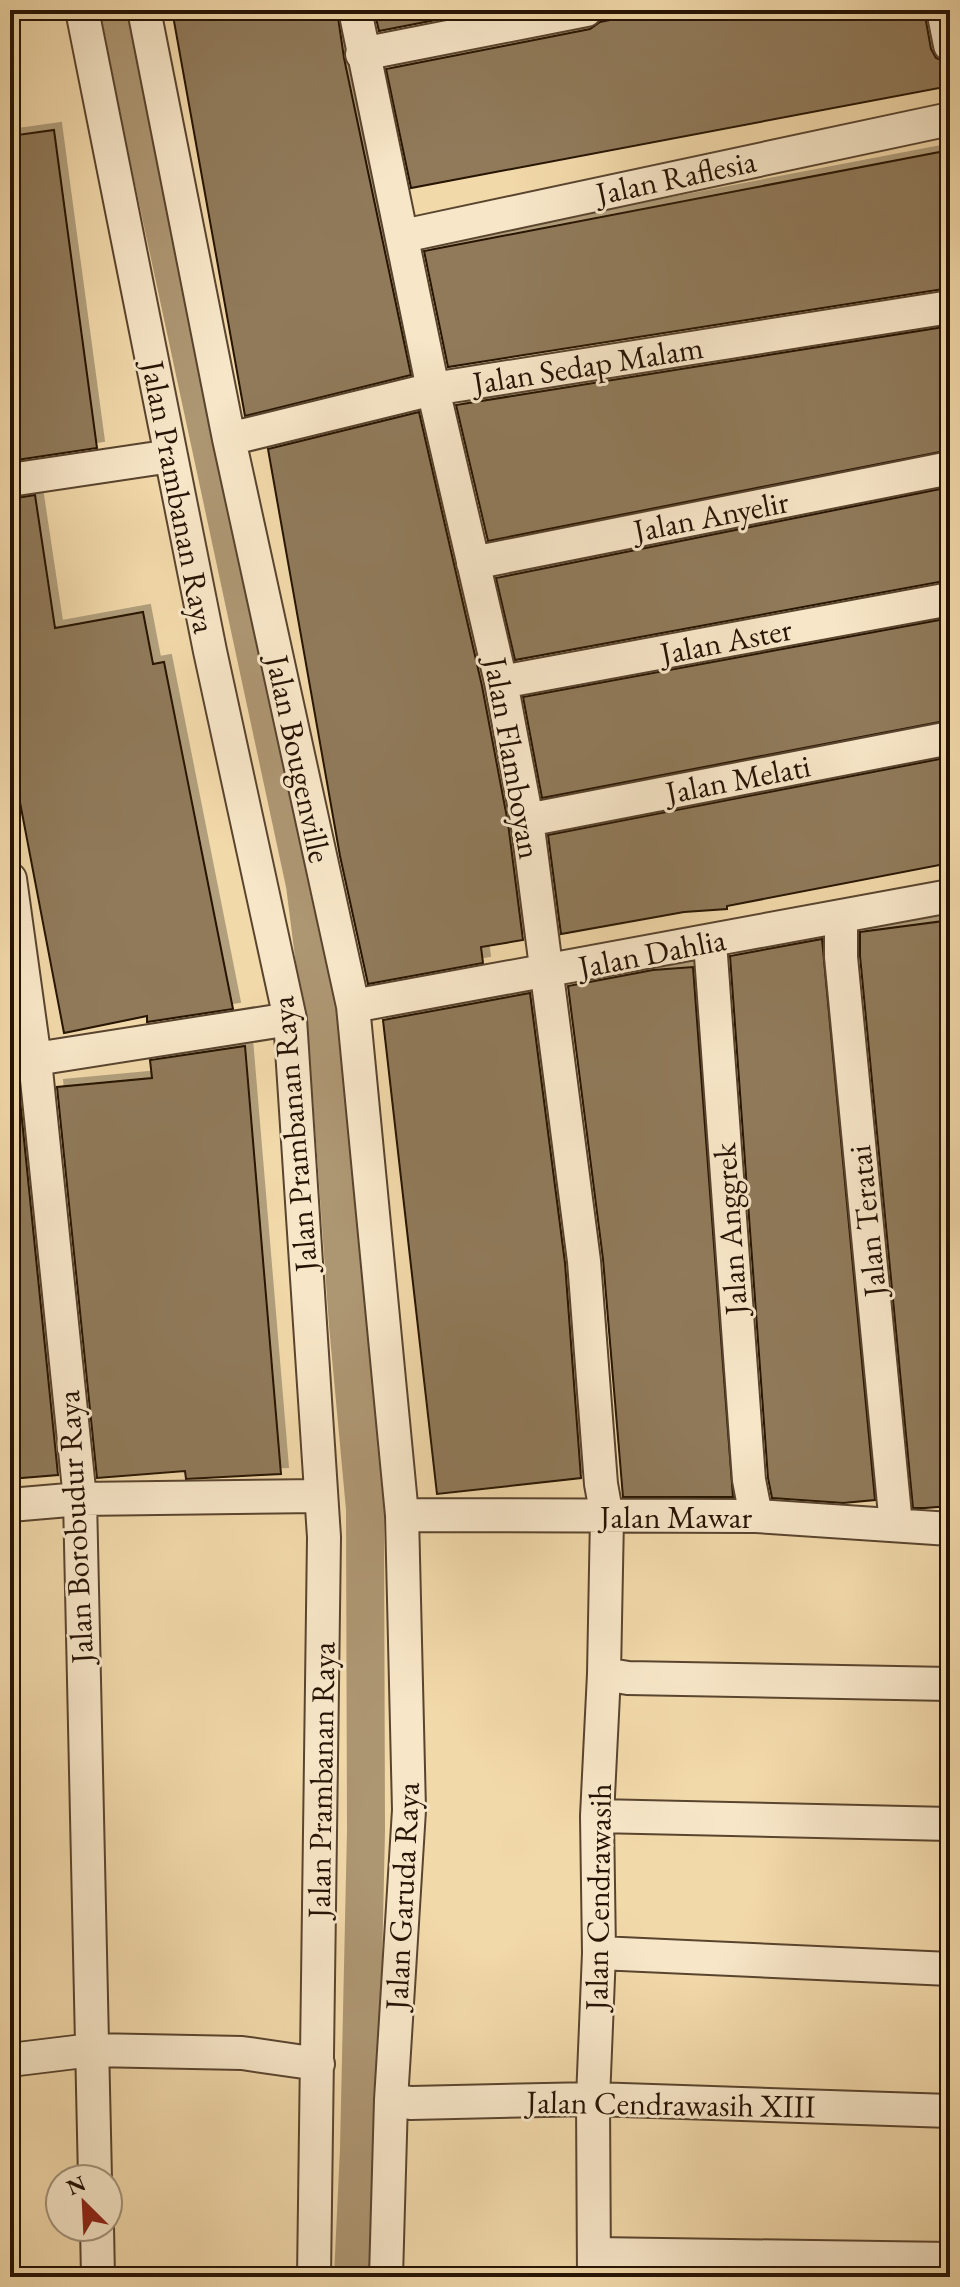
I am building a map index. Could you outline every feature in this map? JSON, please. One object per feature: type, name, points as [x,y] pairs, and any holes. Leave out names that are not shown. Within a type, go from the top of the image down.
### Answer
[{"type":"street","name":"Jalan Prambanan Raya","points":[[82,10],[210,651],[290,1019],[324,1537],[314,2277]]},
{"type":"street","name":"Jalan Bougenville","points":[[144,10],[229,439],[353,1006],[402,1515]]},
{"type":"street","name":"Jalan Flamboyan","points":[[355,10],[433,389],[501,682],[527,820],[584,1261],[601,1484],[607,1517]]},
{"type":"street","points":[[362,54],[586,10]]},
{"type":"street","points":[[943,10],[950,45]]},
{"type":"street","name":"Jalan Raflesia","points":[[403,236],[950,119]]},
{"type":"street","name":"Jalan Sedap Malam","points":[[229,439],[433,389],[950,307]]},
{"type":"street","points":[[10,480],[171,456]]},
{"type":"street","name":"Jalan Anyelir","points":[[473,563],[950,468]]},
{"type":"street","name":"Jalan Aster","points":[[501,682],[950,599]]},
{"type":"street","name":"Jalan Melati","points":[[527,820],[950,738]]},
{"type":"street","name":"Jalan Borobudur Raya","points":[[10,879],[22,1062],[80,1499],[95,2163]]},
{"type":"street","name":"Jalan Dahlia","points":[[353,1006],[950,896]]},
{"type":"street","name":"Jalan Teratai","points":[[841,917],[841,957],[896,1525]]},
{"type":"street","name":"Jalan Anggrek","points":[[710,942],[749,1480],[756,1516]]},
{"type":"street","points":[[22,1062],[290,1019]]},
{"type":"street","points":[[10,1505],[80,1499],[320,1496]]},
{"type":"street","name":"Jalan Mawar","points":[[402,1515],[756,1516],[950,1529]]},
{"type":"street","name":"Jalan Garuda Raya","points":[[386,2277],[391,2100],[409,1810],[402,1515]]},
{"type":"street","name":"Jalan Cendrawasih","points":[[595,2265],[593,2099],[599,1953],[597,1816],[607,1517]]},
{"type":"street","points":[[604,1674],[628,1678],[950,1684]]},
{"type":"street","points":[[597,1816],[950,1824]]},
{"type":"street","points":[[599,1953],[950,1969]]},
{"type":"street","points":[[10,2060],[92,2050],[242,2053],[318,2064]]},
{"type":"street","name":"Jalan Cendrawasih XIII","points":[[391,2100],[411,2103],[593,2099],[950,2111]]},
{"type":"street","points":[[97,2243],[98,2277]]},
{"type":"street","points":[[595,2265],[950,2259]]},
{"type":"building","points":[[172,10],[337,10],[344,58],[411,375],[245,416]]},
{"type":"building","points":[[374,10],[487,10],[379,31]]},
{"type":"building","points":[[659,10],[924,10],[931,49],[936,58],[949,63],[950,86],[411,188],[386,69],[590,29],[600,22]]},
{"type":"building","points":[[54,130],[97,448],[10,461],[10,136]]},
{"type":"building","points":[[950,150],[950,288],[448,367],[424,251]]},
{"type":"building","points":[[950,326],[950,450],[488,541],[456,405]]},
{"type":"building","points":[[419,412],[482,686],[508,823],[523,940],[481,947],[483,963],[368,984],[340,856],[268,449]]},
{"type":"building","points":[[950,487],[950,580],[515,660],[496,578]]},
{"type":"building","points":[[35,495],[55,628],[143,612],[153,664],[164,662],[233,1009],[147,1022],[147,1016],[64,1033],[10,750],[10,499]]},
{"type":"building","points":[[950,618],[950,720],[542,798],[523,697]]},
{"type":"building","points":[[950,757],[950,863],[727,906],[727,909],[684,912],[561,934],[548,835]]},
{"type":"building","points":[[944,921],[950,989],[950,1506],[913,1508],[860,932]]},
{"type":"building","points":[[822,939],[875,1500],[843,1503],[772,1498],[768,1478],[730,956]]},
{"type":"building","points":[[693,967],[733,1497],[623,1497],[603,1259],[568,986],[653,970]]},
{"type":"building","points":[[530,993],[565,1263],[581,1478],[437,1494],[383,1020]]},
{"type":"building","points":[[245,1046],[281,1474],[186,1479],[185,1471],[97,1478],[57,1087],[152,1078],[150,1060]]},
{"type":"building","points":[[19,1090],[58,1475],[10,1479],[10,1091]]},
{"type":"waterway","points":[[117,10],[305,885],[332,1098],[365,1509],[366,1830],[353,2277]]}]
